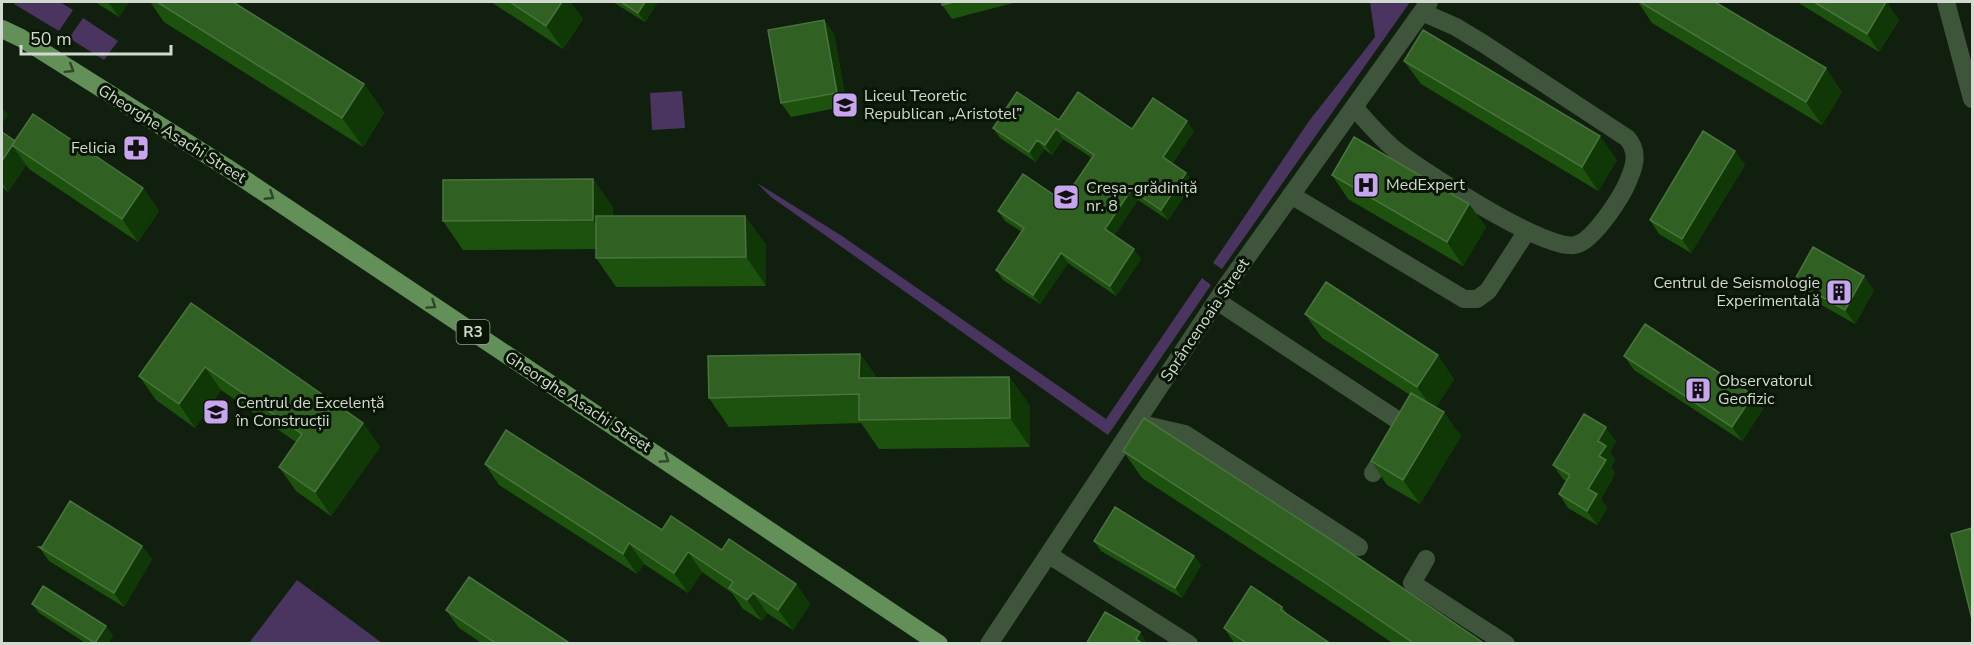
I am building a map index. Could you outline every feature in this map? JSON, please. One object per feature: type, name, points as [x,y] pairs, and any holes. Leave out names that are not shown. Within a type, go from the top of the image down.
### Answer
[{"type":"main road","name":"Gheorghe Asachi Street","points":[[2,29],[226,168],[939,644]]},
{"type":"street","points":[[1946,2],[1972,99]]},
{"type":"street","points":[[1354,107],[1399,153],[1486,208],[1554,243],[1572,246],[1580,244],[1592,235],[1621,195],[1634,168],[1633,144],[1612,127],[1425,7]]},
{"type":"street","name":"Sprâncenoaia Street","points":[[989,644],[1217,301],[1425,7]]},
{"type":"street","points":[[1291,195],[1464,299],[1477,299],[1488,291],[1527,231]]},
{"type":"street","points":[[1217,301],[1405,425],[1373,473]]},
{"type":"street","points":[[1137,423],[1185,434],[1359,547]]},
{"type":"street","points":[[1049,555],[1189,644]]},
{"type":"street","points":[[1426,559],[1412,583],[1506,644]]},
{"type":"shaded area","points":[[16,2],[60,2],[73,10],[59,31],[14,4]]},
{"type":"shaded area","points":[[1370,2],[1410,2],[1222,269],[1213,263],[1309,121],[1375,37]]},
{"type":"shaded area","points":[[83,18],[118,41],[104,60],[69,38]]},
{"type":"shaded area","points":[[682,91],[685,128],[652,130],[650,93]]},
{"type":"shaded area","points":[[757,183],[842,236],[1106,419],[1202,278],[1211,285],[1108,435],[771,197]]},
{"type":"shaded area","points":[[297,580],[382,643],[249,643]]},
{"type":"building","points":[[157,2],[233,2],[364,84],[342,118]]},
{"type":"building","points":[[510,2],[562,2],[546,26]]},
{"type":"building","points":[[621,2],[645,2],[638,13]]},
{"type":"building","points":[[1640,2],[1715,2],[1826,68],[1806,102]]},
{"type":"building","points":[[1814,2],[1886,2],[1867,34]]},
{"type":"building","points":[[824,20],[837,93],[781,103],[768,30]]},
{"type":"building","points":[[1423,30],[1600,136],[1582,167],[1404,61]]},
{"type":"building","points":[[1017,92],[1059,120],[1078,92],[1132,129],[1153,98],[1187,121],[1163,157],[1186,173],[1161,210],[1131,190],[1105,229],[1134,249],[1110,286],[1061,253],[1033,295],[996,270],[1024,228],[998,211],[1023,174],[1063,201],[1094,155],[1056,129],[1045,145],[1037,140],[1029,152],[993,128]]},
{"type":"building","points":[[33,114],[143,188],[122,219],[12,145]]},
{"type":"building","points":[[1703,131],[1735,151],[1682,239],[1650,220]]},
{"type":"building","points":[[2,132],[15,141],[2,161]]},
{"type":"building","points":[[1354,137],[1469,204],[1447,242],[1332,175]]},
{"type":"building","points":[[593,179],[593,220],[443,221],[443,180]]},
{"type":"building","points":[[596,216],[745,216],[746,257],[596,258]]},
{"type":"building","points":[[1813,247],[1864,276],[1845,310],[1794,281]]},
{"type":"building","points":[[1326,282],[1438,355],[1417,387],[1305,314]]},
{"type":"building","name":"Centrul de Excelență în Construcții","points":[[191,303],[363,423],[315,492],[279,467],[302,434],[205,367],[179,404],[139,376]]},
{"type":"building","name":"Observatorul Geofizic","points":[[1645,324],[1753,395],[1732,427],[1624,356]]},
{"type":"building","points":[[860,354],[859,378],[1009,377],[1010,418],[859,420],[859,394],[709,398],[708,356]]},
{"type":"building","points":[[1411,393],[1444,412],[1403,480],[1371,461]]},
{"type":"building","points":[[1584,414],[1606,427],[1598,441],[1606,446],[1599,456],[1606,460],[1588,489],[1597,494],[1587,511],[1559,494],[1570,475],[1553,465]]},
{"type":"building","points":[[1144,418],[1339,545],[1485,644],[1415,644],[1123,451]]},
{"type":"building","points":[[506,430],[662,530],[671,516],[722,550],[729,539],[796,584],[778,610],[753,593],[747,600],[729,588],[733,582],[688,552],[674,573],[629,543],[623,554],[485,464]]},
{"type":"building","points":[[70,501],[142,546],[114,593],[39,547],[42,547]]},
{"type":"building","points":[[1115,507],[1194,556],[1175,588],[1094,541]]},
{"type":"building","points":[[1972,528],[1972,619],[1951,534]]},
{"type":"building","points":[[469,577],[568,644],[497,644],[446,610]]},
{"type":"building","points":[[43,586],[106,626],[95,643],[32,604]]},
{"type":"building","points":[[1251,586],[1282,607],[1281,610],[1331,644],[1248,644],[1224,628]]},
{"type":"building","points":[[1105,612],[1140,632],[1136,639],[1143,644],[1086,644]]},
{"type":"place","name":"Liceul Teoretic Republican „Aristotel”","points":[[845,105]]},
{"type":"place","name":"Felicia","points":[[136,148]]},
{"type":"place","name":"MedExpert","points":[[1366,185]]},
{"type":"place","name":"Creșa-grădiniță nr. 8","points":[[1066,197]]},
{"type":"place","name":"Centrul de Seismologie Experimentală","points":[[1839,292]]},
{"type":"place","name":"Observatorul Geofizic","points":[[1698,390]]},
{"type":"place","name":"Centrul de Excelență în Construcții","points":[[216,412]]}]
